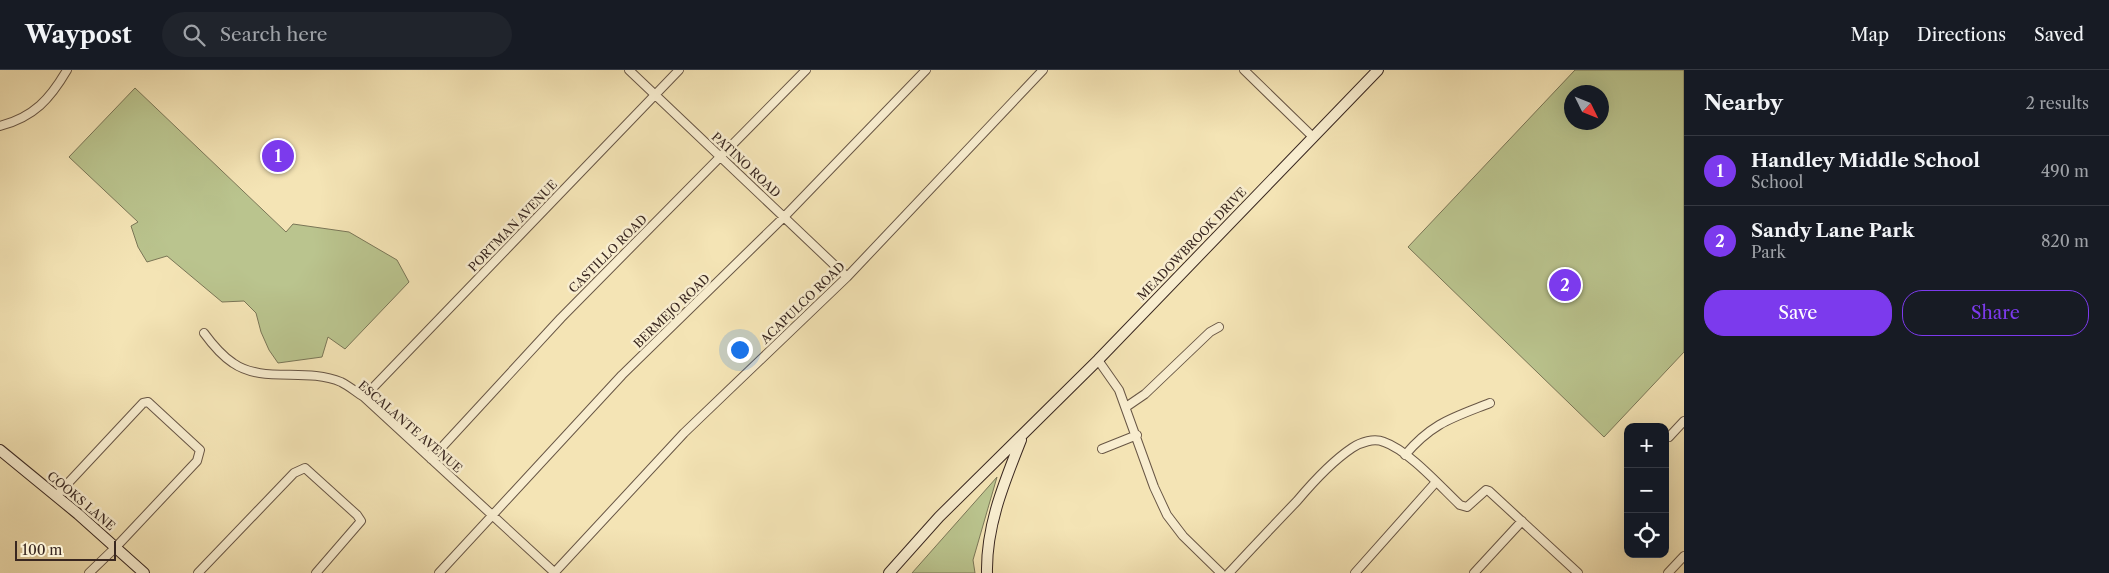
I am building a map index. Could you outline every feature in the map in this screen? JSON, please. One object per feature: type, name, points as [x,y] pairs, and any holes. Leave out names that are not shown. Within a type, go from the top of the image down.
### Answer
[{"type":"main road","name":"MEADOWBROOK DRIVE","points":[[890,573],[939,517],[1098,360],[1378,70]]},
{"type":"main road","points":[[987,573],[992,522],[999,495],[1023,434]]},
{"type":"main road","name":"COOKS LANE","points":[[0,450],[144,573]]},
{"type":"street","points":[[0,126],[24,118],[41,105],[54,92],[67,70]]},
{"type":"street","name":"PATINO ROAD","points":[[629,70],[847,277]]},
{"type":"street","name":"PORTMAN AVENUE","points":[[364,397],[679,70]]},
{"type":"street","name":"CASTILLO ROAD","points":[[431,459],[561,318],[806,70]]},
{"type":"street","name":"BERMEJO ROAD","points":[[439,573],[622,375],[784,217],[926,70]]},
{"type":"street","name":"ACAPULCO ROAD","points":[[555,573],[684,433],[847,277],[1043,70]]},
{"type":"street","points":[[1244,70],[1312,137]]},
{"type":"street","points":[[1126,407],[1145,394],[1210,332],[1219,326]]},
{"type":"street","name":"ESCALANTE AVENUE","points":[[204,332],[217,350],[233,364],[245,370],[264,374],[300,374],[324,377],[342,382],[364,397],[555,573]]},
{"type":"street","points":[[1098,360],[1119,390],[1137,435],[1154,487],[1168,515],[1183,536],[1221,573]]},
{"type":"street","points":[[56,496],[143,403],[148,402],[200,450],[200,456],[197,461],[116,548],[89,573]]},
{"type":"street","points":[[1405,454],[1429,430],[1490,403]]},
{"type":"street","points":[[1669,437],[1684,421]]},
{"type":"street","points":[[1102,449],[1137,435]]},
{"type":"street","points":[[1229,573],[1314,481],[1348,451],[1363,443],[1379,440],[1405,454],[1460,505],[1467,507],[1486,490],[1489,490],[1578,573]]},
{"type":"street","points":[[198,573],[294,473],[305,468],[357,515],[361,521],[316,573]]},
{"type":"street","points":[[1355,573],[1436,482]]},
{"type":"street","points":[[1474,573],[1522,521]]},
{"type":"street","points":[[1668,573],[1684,556]]},
{"type":"green space","points":[[1575,70],[1684,70],[1684,352],[1604,437],[1408,247]]},
{"type":"green space","points":[[135,88],[286,232],[293,224],[349,232],[397,260],[409,282],[345,349],[328,337],[322,357],[278,363],[269,350],[261,332],[256,313],[244,301],[222,302],[167,256],[147,262],[138,247],[131,226],[138,222],[69,157]]},
{"type":"green space","points":[[997,477],[973,560],[975,573],[912,573]]},
{"type":"place","name":"Handley Middle School","points":[[278,156]]},
{"type":"place","name":"Sandy Lane Park","points":[[1565,285]]}]
